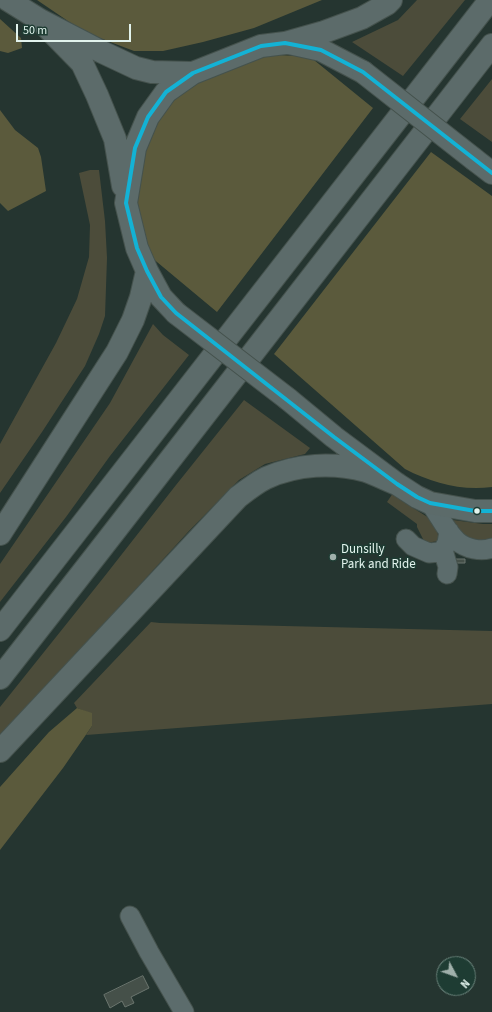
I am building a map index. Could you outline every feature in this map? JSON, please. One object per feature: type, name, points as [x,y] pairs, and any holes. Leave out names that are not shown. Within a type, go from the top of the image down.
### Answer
[{"type":"highway","points":[[8,0],[40,20],[136,68],[152,72],[193,72]]},
{"type":"highway","points":[[126,203],[135,148],[148,117],[166,92],[193,72],[261,46],[285,42],[324,32],[362,18],[387,4],[391,0]]},
{"type":"highway","points":[[0,630],[490,0]]},
{"type":"highway","points":[[40,20],[82,63],[97,95],[115,139],[126,203],[137,248],[146,271],[161,297],[176,313],[288,399],[334,437],[417,497],[430,503],[475,512],[492,511]]},
{"type":"highway","points":[[285,42],[321,50],[363,72],[492,173]]},
{"type":"highway","points":[[0,678],[492,44]]},
{"type":"highway","points":[[0,534],[117,352],[134,320],[141,297],[146,271]]},
{"type":"highway","points":[[0,751],[238,497],[252,486],[278,473],[295,468],[318,466],[344,466],[366,471],[398,484]]},
{"type":"street","points":[[430,503],[458,542],[465,546],[479,550],[487,550],[492,548]]},
{"type":"street","points":[[406,539],[413,546],[429,553],[439,552],[443,550],[447,543],[449,531]]},
{"type":"street","points":[[443,550],[448,567],[447,574]]},
{"type":"street","points":[[130,916],[184,1012]]},
{"type":"green space","points":[[417,0],[465,0],[403,76],[352,42],[398,20]]},
{"type":"green space","points":[[492,79],[492,142],[460,119]]},
{"type":"green space","points":[[90,170],[99,170],[105,221],[107,258],[105,316],[85,366],[0,493],[0,444],[56,343],[77,299],[89,257],[90,225],[79,173]]},
{"type":"green space","points":[[153,324],[163,335],[189,355],[110,456],[66,517],[0,602],[0,564],[110,403]]},
{"type":"green space","points":[[244,400],[310,448],[305,454],[265,464],[239,480],[188,532],[61,671],[0,735],[0,707]]},
{"type":"green space","points":[[393,493],[402,501],[429,518],[437,529],[439,541],[425,543],[417,524],[387,502]]},
{"type":"green space","points":[[453,520],[492,524],[492,539],[475,542],[462,533]]},
{"type":"green space","points":[[151,622],[492,631],[492,704],[86,735],[92,726],[92,714],[77,708],[74,703]]},
{"type":"shaded area","points":[[37,0],[322,0],[254,28],[203,42],[163,51],[134,51],[84,32]]},
{"type":"shaded area","points":[[0,19],[21,38],[22,48],[8,53],[0,51]]},
{"type":"shaded area","points":[[279,55],[297,56],[314,60],[373,108],[217,312],[151,257],[145,240],[137,206],[137,188],[143,153],[158,121],[168,107],[194,82],[243,59]]},
{"type":"shaded area","points":[[0,110],[15,130],[38,148],[41,157],[46,191],[8,211],[0,203]]},
{"type":"shaded area","points":[[431,152],[492,196],[492,487],[469,488],[447,485],[405,469],[274,354]]},
{"type":"shaded area","points":[[77,708],[92,713],[92,726],[63,768],[0,850],[0,787],[49,732]]},
{"type":"building","points":[[455,559],[465,559],[465,563],[455,563]]},
{"type":"building","points":[[143,976],[149,988],[131,997],[134,1003],[125,1007],[122,1001],[110,1008],[104,995]]},
{"type":"transit line","points":[[492,173],[363,72],[321,50],[285,43],[261,46],[193,73],[166,92],[148,117],[135,148],[126,203],[137,248],[147,271],[161,297],[176,313],[334,437],[417,497],[430,503],[475,511],[492,511]]},
{"type":"place","name":"Dunsilly Park and Ride","points":[[333,557]]}]
